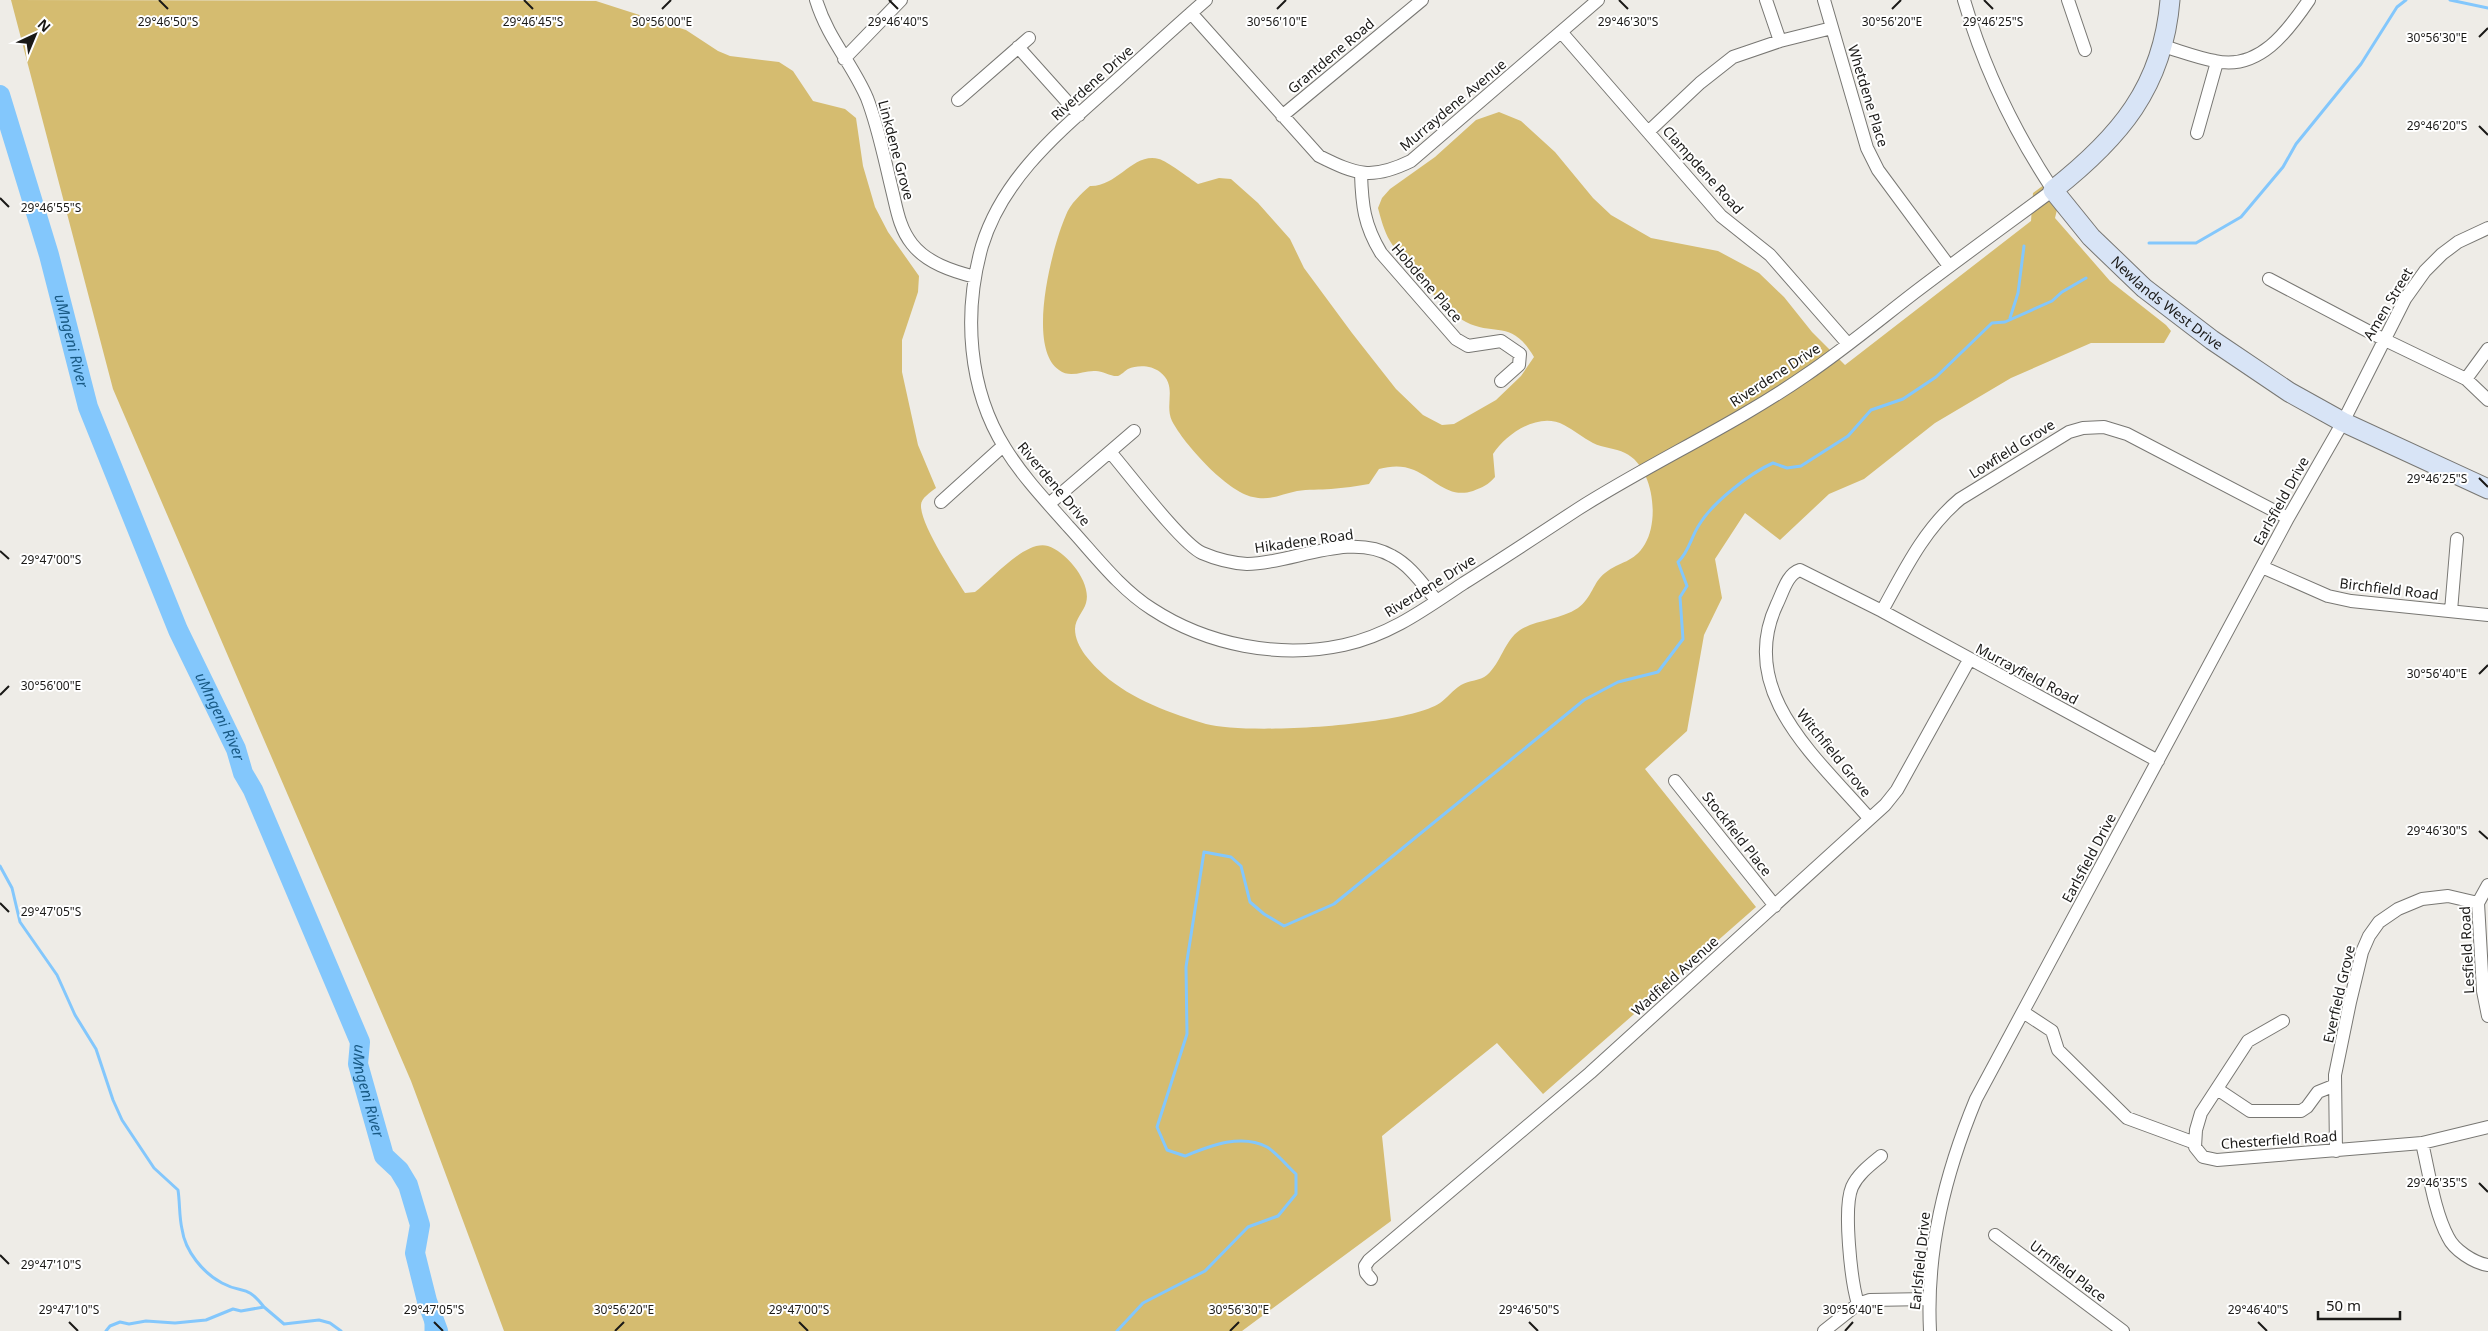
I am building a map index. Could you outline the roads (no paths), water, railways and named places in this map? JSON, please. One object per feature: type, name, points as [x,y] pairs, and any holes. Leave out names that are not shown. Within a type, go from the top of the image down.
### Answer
[{"type":"street","name":"Linkdene Grove","points":[[816,0],[827,30],[866,96],[876,125],[898,216],[904,230],[916,248],[941,266],[975,277]]},
{"type":"street","points":[[844,59],[901,0]]},
{"type":"street","name":"Riverdene Drive","points":[[1206,0],[1043,148],[1015,181],[1002,201],[984,242],[975,277],[970,330],[977,377],[990,419],[1003,446],[1021,472],[1105,566],[1151,608],[1187,628],[1218,640],[1255,648],[1291,651],[1340,646],[1377,636],[1414,617],[1585,505],[1805,376],[1949,266],[2053,190]]},
{"type":"street","name":"Grantdene Road","points":[[1282,116],[1422,0]]},
{"type":"street","name":"Murraydene Avenue","points":[[1191,13],[1319,156],[1347,170],[1361,174],[1390,171],[1411,161],[1562,33],[1598,0]]},
{"type":"street","points":[[1766,0],[1780,40]]},
{"type":"street","name":"Whetdene Place","points":[[1824,0],[1867,148],[1878,170],[1949,266]]},
{"type":"street","name":"Newlands West Drive","points":[[1964,0],[1977,44],[1998,94],[2027,150],[2053,190],[2091,237],[2144,288],[2252,368],[2343,422],[2488,489]]},
{"type":"street","points":[[2068,0],[2085,50]]},
{"type":"street","points":[[2053,190],[2090,161],[2132,112],[2163,46],[2170,0]]},
{"type":"street","points":[[2163,46],[2217,62],[2237,61],[2262,54],[2284,34],[2309,0]]},
{"type":"street","points":[[1648,132],[1700,83],[1733,57],[1780,40],[1832,28]]},
{"type":"street","name":"Clampdene Road","points":[[1562,33],[1721,216],[1770,255],[1848,344]]},
{"type":"street","points":[[958,100],[1029,38]]},
{"type":"street","points":[[1018,47],[1079,114]]},
{"type":"street","points":[[2197,133],[2217,62]]},
{"type":"street","name":"Hobdene Place","points":[[1361,174],[1362,209],[1375,244],[1452,335],[1468,346],[1501,341],[1520,354],[1519,365],[1501,381]]},
{"type":"street","name":"Amen Street","points":[[2343,422],[2383,339],[2425,271],[2442,254],[2458,242],[2488,228]]},
{"type":"street","points":[[2269,279],[2383,339],[2466,379],[2488,400]]},
{"type":"street","points":[[2466,379],[2488,349]]},
{"type":"street","name":"Earlsfield Drive","points":[[1930,1331],[1928,1299],[1936,1227],[1960,1138],[1976,1099],[2288,518],[2343,422]]},
{"type":"street","name":"Lowfield Grove","points":[[1882,611],[1912,558],[1944,513],[1960,499],[2074,430],[2104,427],[2127,434],[2288,518]]},
{"type":"street","points":[[1049,504],[1134,431]]},
{"type":"street","points":[[941,502],[1003,446]]},
{"type":"street","name":"Hikadene Road","points":[[1110,453],[1183,537],[1200,552],[1220,560],[1247,564],[1342,548],[1370,548],[1391,555],[1407,566],[1437,601]]},
{"type":"street","points":[[2451,611],[2457,539]]},
{"type":"street","name":"Birchfield Road","points":[[2262,567],[2328,596],[2351,601],[2488,615]]},
{"type":"street","name":"Witchfield Grove","points":[[1868,818],[1797,734],[1775,701],[1765,665],[1769,622],[1788,580],[1797,571],[1808,572],[1882,611]]},
{"type":"street","name":"Murrayfield Road","points":[[1882,611],[1969,660],[2158,761]]},
{"type":"street","name":"Wadfield Avenue","points":[[1370,1279],[1366,1274],[1365,1266],[1369,1260],[1590,1073],[1775,906],[1868,818],[1885,805],[1898,790],[1969,660]]},
{"type":"street","name":"Stockfield Place","points":[[1676,781],[1775,906]]},
{"type":"street","name":"Lesfield Road","points":[[2488,884],[2478,904],[2483,991],[2488,1016]]},
{"type":"street","name":"Everfield Grove","points":[[2336,1151],[2333,1086],[2362,952],[2369,936],[2379,922],[2398,909],[2422,899],[2448,896],[2478,904]]},
{"type":"street","points":[[2023,1012],[2052,1031],[2058,1050],[2127,1118],[2196,1143],[2196,1130],[2201,1113],[2248,1041],[2284,1021]]},
{"type":"street","points":[[2217,1089],[2250,1111],[2301,1111],[2307,1107],[2318,1092],[2333,1086]]},
{"type":"street","name":"Chesterfield Road","points":[[2196,1143],[2195,1147],[2203,1156],[2217,1160],[2422,1143],[2488,1127]]},
{"type":"street","points":[[2422,1143],[2436,1201],[2448,1238],[2462,1252],[2480,1264],[2488,1265]]},
{"type":"street","points":[[1858,1304],[1850,1250],[1850,1194],[1858,1177],[1881,1156]]},
{"type":"street","name":"Urnfield Place","points":[[1995,1235],[2123,1331]]},
{"type":"street","points":[[1824,1331],[1858,1304],[1870,1300],[1928,1299]]},
{"type":"waterway","points":[[2149,243],[2196,243],[2241,217],[2283,167],[2296,144],[2361,64],[2397,7],[2406,0]]},
{"type":"waterway","points":[[2450,0],[2488,8]]},
{"type":"waterway","name":"uMngeni River","points":[[0,95],[49,255],[88,407],[178,630],[236,749],[243,773],[253,790],[360,1042],[358,1064],[384,1156],[399,1170],[408,1185],[420,1225],[415,1253],[427,1301],[438,1331]]},
{"type":"waterway","points":[[2010,318],[2018,293],[2024,246]]},
{"type":"waterway","points":[[1117,1331],[1143,1303],[1205,1271],[1248,1227],[1278,1216],[1296,1194],[1296,1174],[1267,1147],[1247,1141],[1226,1142],[1185,1156],[1167,1150],[1157,1127],[1187,1034],[1186,967],[1204,852],[1231,857],[1241,866],[1250,902],[1264,914],[1284,926],[1334,904],[1584,700],[1618,682],[1658,672],[1683,639],[1680,597],[1687,586],[1678,562],[1685,554],[1705,516],[1732,489],[1773,463],[1787,468],[1801,466],[1848,436],[1871,410],[1903,399],[1936,377],[1992,323],[2005,322],[2052,301],[2062,292],[2086,278]]},
{"type":"waterway","points":[[0,866],[12,888],[20,922],[57,975],[75,1015],[96,1049],[113,1100],[122,1120],[154,1168],[178,1190],[182,1229],[191,1253],[215,1279],[248,1292],[264,1307]]},
{"type":"waterway","points":[[426,1296],[426,1331]]},
{"type":"waterway","points":[[106,1331],[110,1326],[120,1322],[129,1324],[146,1321],[175,1323],[206,1320],[233,1309],[241,1311],[264,1307],[284,1324],[319,1320],[330,1323],[341,1331]]}]
